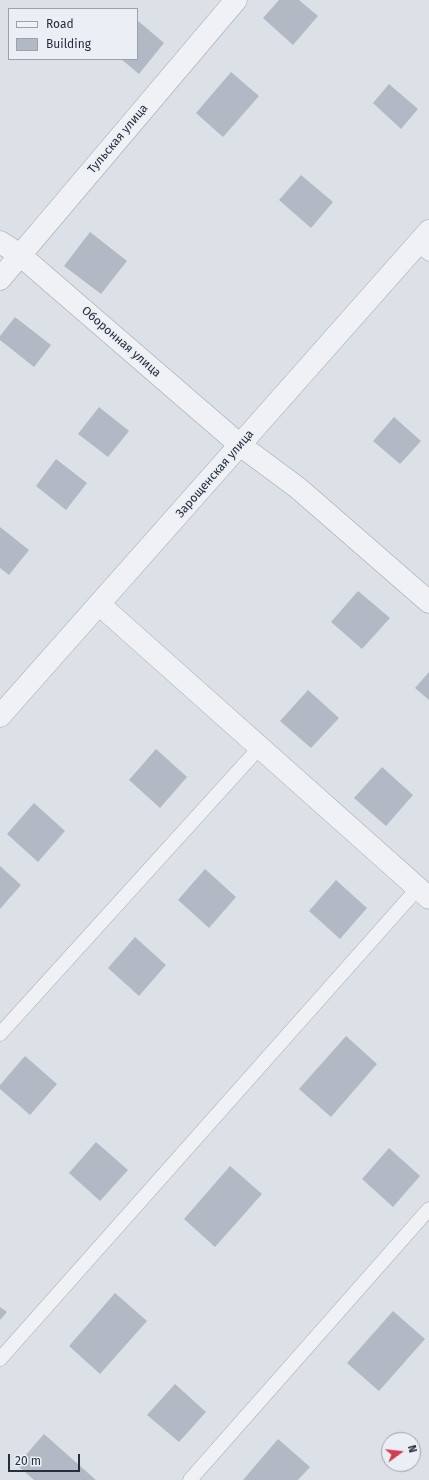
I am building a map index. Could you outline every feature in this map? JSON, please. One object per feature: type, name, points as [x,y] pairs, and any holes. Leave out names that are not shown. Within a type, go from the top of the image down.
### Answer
[{"type":"street","name":"Тульская улица","points":[[0,279],[236,0]]},
{"type":"street","name":"Оборонная улица","points":[[0,242],[20,255],[240,446],[298,488],[429,602]]},
{"type":"street","name":"Зарощенская улица","points":[[0,716],[240,446],[425,243]]},
{"type":"street","points":[[100,605],[424,893]]},
{"type":"lane","points":[[0,1034],[260,747]]},
{"type":"lane","points":[[0,1359],[424,893]]},
{"type":"lane","points":[[190,1480],[429,1209]]},
{"type":"building","points":[[279,0],[299,0],[318,16],[293,45],[263,18]]},
{"type":"building","points":[[138,21],[164,43],[139,74],[122,60],[138,60]]},
{"type":"building","points":[[231,72],[259,96],[223,137],[196,113]]},
{"type":"building","points":[[389,84],[418,109],[401,129],[373,103]]},
{"type":"building","points":[[301,175],[333,202],[311,228],[279,200]]},
{"type":"building","points":[[90,232],[127,261],[101,294],[64,266]]},
{"type":"building","points":[[15,317],[51,345],[34,367],[0,340],[0,336]]},
{"type":"building","points":[[99,407],[129,431],[108,457],[78,434]]},
{"type":"building","points":[[394,417],[421,441],[400,464],[373,441]]},
{"type":"building","points":[[56,459],[87,483],[66,510],[36,486]]},
{"type":"building","points":[[0,527],[29,550],[9,575],[0,568]]},
{"type":"building","points":[[358,591],[390,618],[362,649],[331,622]]},
{"type":"building","points":[[429,672],[429,700],[415,688]]},
{"type":"building","points":[[308,690],[339,718],[311,748],[280,721]]},
{"type":"building","points":[[156,749],[187,777],[160,808],[129,780]]},
{"type":"building","points":[[382,767],[413,795],[386,826],[354,798]]},
{"type":"building","points":[[34,803],[65,831],[38,862],[7,834]]},
{"type":"building","points":[[0,866],[21,885],[0,909]]},
{"type":"building","points":[[205,869],[236,897],[209,928],[178,900]]},
{"type":"building","points":[[336,880],[367,908],[340,939],[309,911]]},
{"type":"building","points":[[135,937],[166,965],[139,996],[108,968]]},
{"type":"building","points":[[346,1036],[377,1064],[331,1117],[299,1089]]},
{"type":"building","points":[[25,1056],[57,1084],[30,1115],[0,1089],[0,1085]]},
{"type":"building","points":[[96,1142],[128,1170],[100,1201],[69,1173]]},
{"type":"building","points":[[389,1148],[420,1176],[393,1207],[362,1179]]},
{"type":"building","points":[[230,1166],[262,1194],[215,1247],[184,1219]]},
{"type":"building","points":[[115,1293],[147,1321],[100,1374],[69,1346]]},
{"type":"building","points":[[0,1307],[7,1312],[0,1320]]},
{"type":"building","points":[[393,1311],[425,1339],[379,1391],[347,1363]]},
{"type":"building","points":[[175,1384],[206,1412],[179,1442],[147,1415]]},
{"type":"building","points":[[44,1434],[96,1480],[34,1480],[17,1465]]},
{"type":"building","points":[[278,1439],[310,1467],[298,1480],[243,1480]]}]
